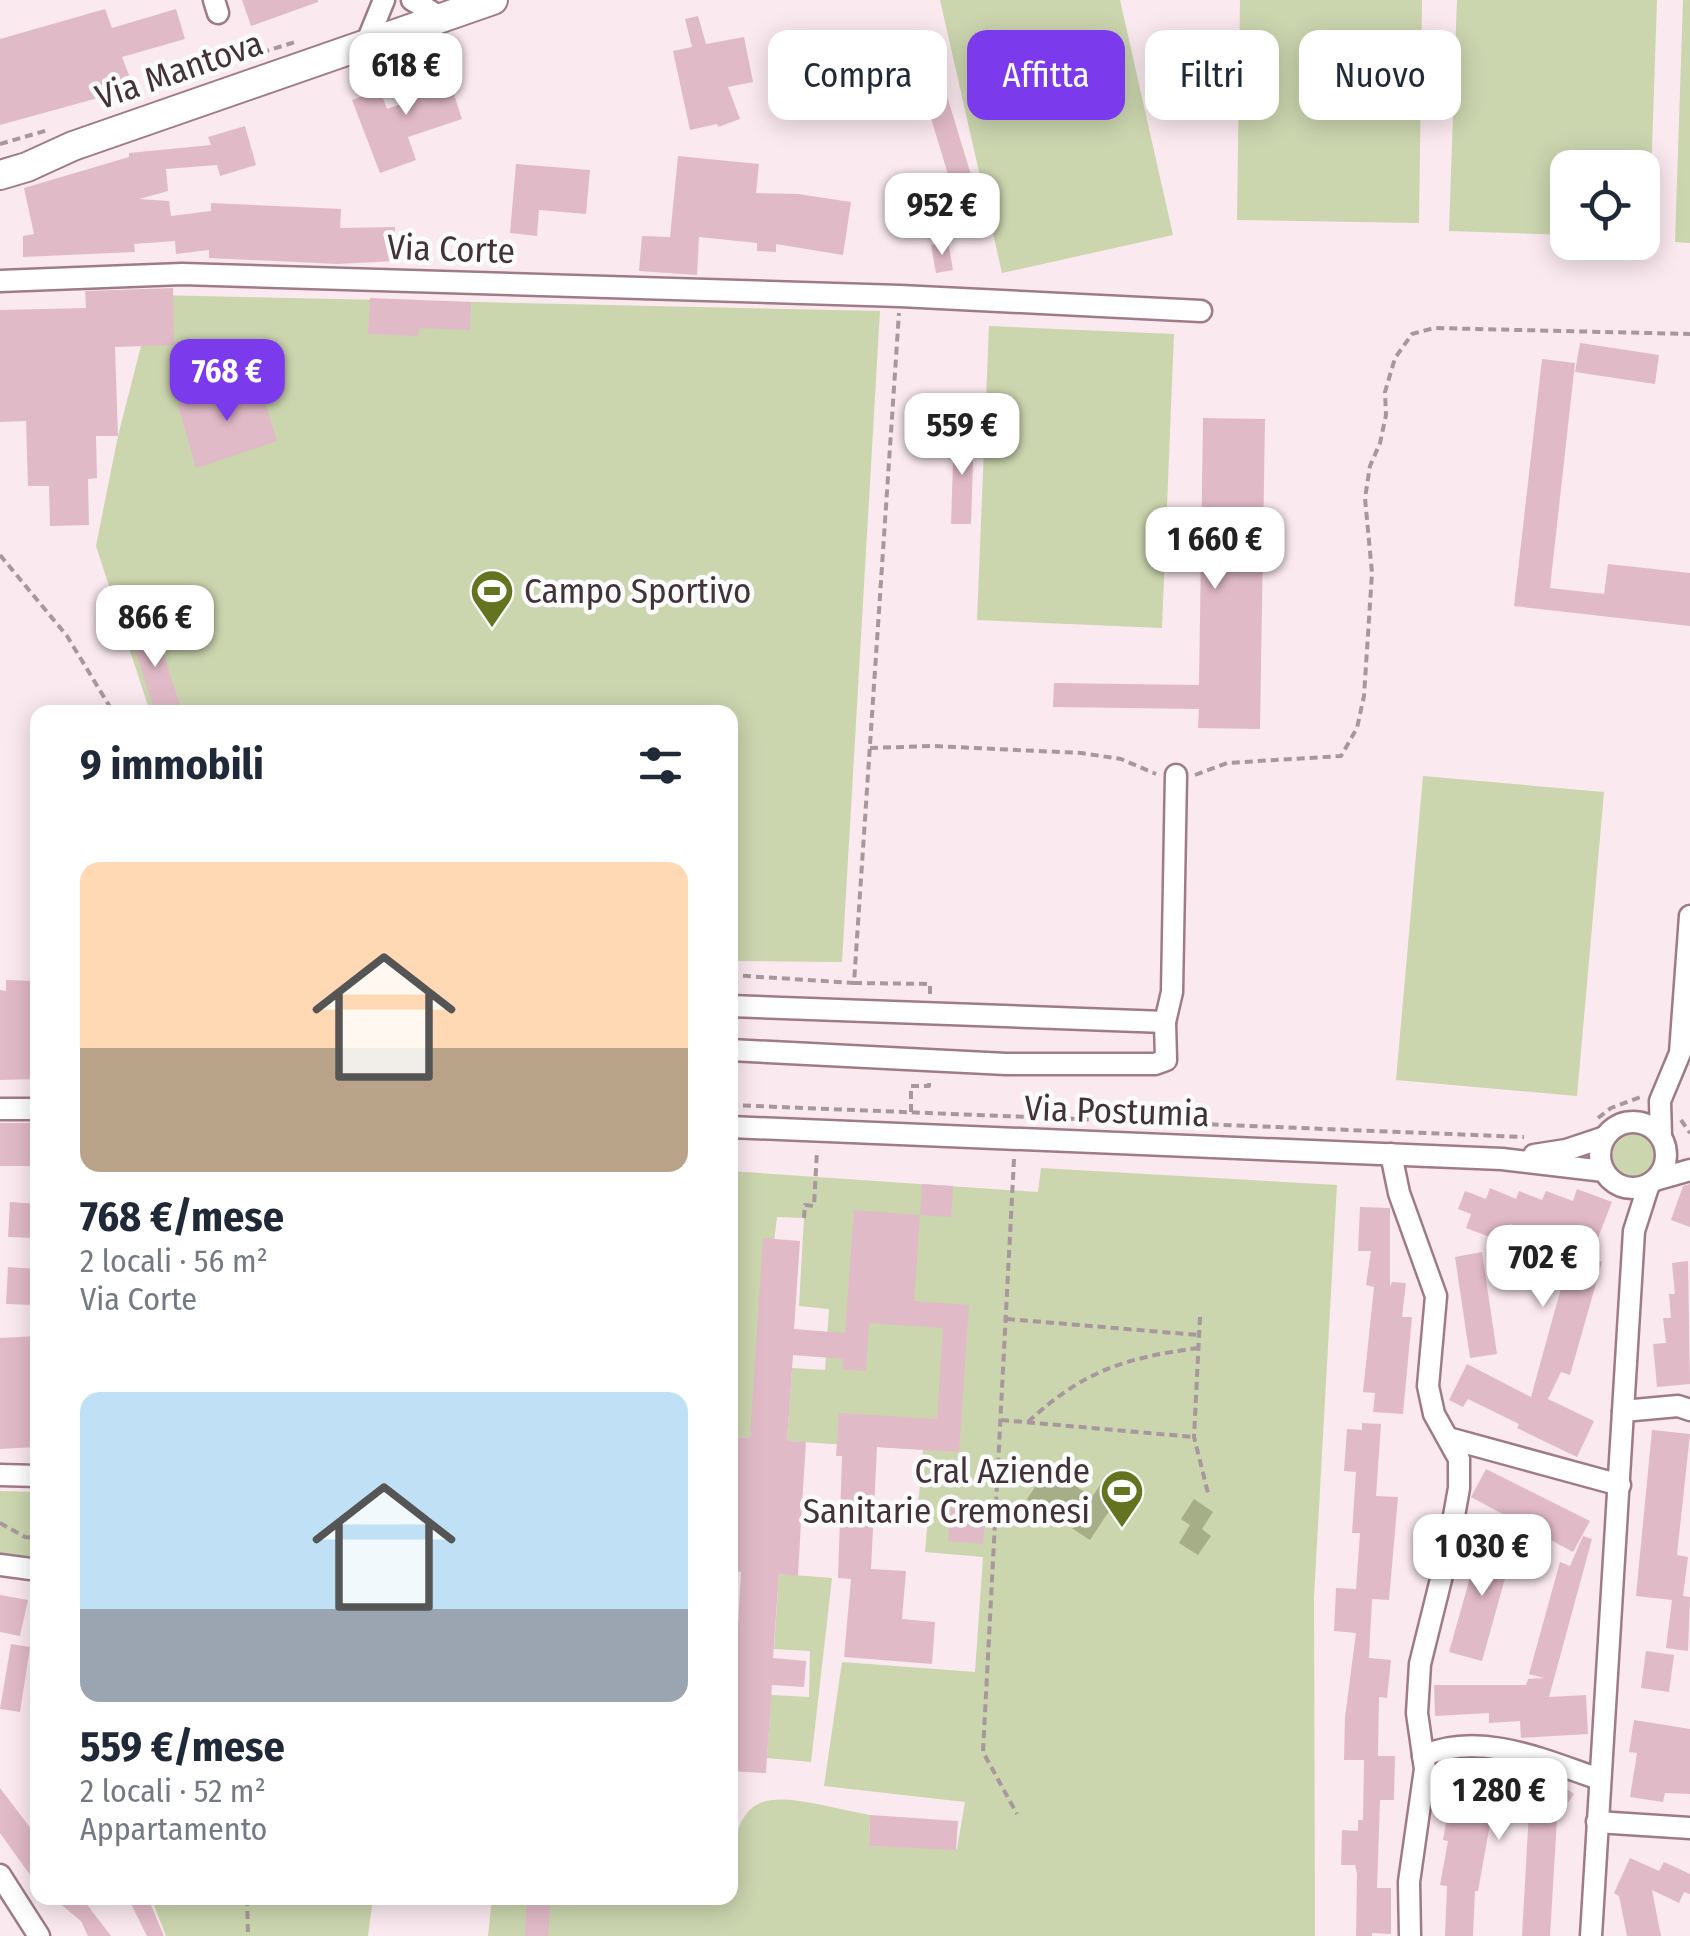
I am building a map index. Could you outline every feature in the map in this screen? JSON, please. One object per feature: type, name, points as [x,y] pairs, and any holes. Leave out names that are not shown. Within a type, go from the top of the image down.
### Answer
[{"type":"main road","name":"Via Mantova","points":[[0,176],[73,146],[493,0]]},
{"type":"main road","name":"Via Mantova","points":[[0,158],[73,146]]},
{"type":"street","points":[[366,44],[384,0]]},
{"type":"street","points":[[412,0],[442,18]]},
{"type":"street","name":"Via Corte","points":[[0,281],[182,274],[900,296],[1200,311]]},
{"type":"street","points":[[738,1050],[1006,1064],[1154,1064],[1166,1060],[1164,1022],[1172,992],[1176,775]]},
{"type":"street","points":[[1591,1936],[1634,1230],[1652,1182],[1665,1164],[1660,1101],[1680,1053],[1690,916]]},
{"type":"street","points":[[738,1006],[1164,1022]]},
{"type":"street","name":"Via Postumia","points":[[1502,1159],[1566,1150],[1598,1130],[1612,1130],[1630,1122],[1660,1101]]},
{"type":"street","points":[[0,1109],[30,1109]]},
{"type":"street","points":[[1630,1122],[1648,1124],[1663,1141],[1690,1160]]},
{"type":"street","name":"Via Postumia","points":[[738,1127],[1502,1159],[1609,1176],[1632,1188],[1690,1170]]},
{"type":"street","points":[[1598,1130],[1600,1154],[1634,1230]]},
{"type":"street","points":[[1392,1154],[1399,1193],[1436,1296],[1428,1386],[1434,1414],[1459,1459],[1459,1488],[1447,1555],[1420,1664],[1417,1713],[1425,1769],[1409,1882],[1410,1936]]},
{"type":"street","points":[[1624,1411],[1678,1406],[1690,1410]]},
{"type":"street","points":[[1448,1438],[1620,1486]]},
{"type":"street","points":[[0,1475],[30,1476]]},
{"type":"street","points":[[0,1565],[30,1569]]},
{"type":"street","points":[[1423,1756],[1442,1748],[1475,1746],[1526,1754],[1599,1779]]},
{"type":"street","points":[[1597,1822],[1690,1828]]},
{"type":"street","points":[[0,1875],[39,1936]]},
{"type":"path","points":[[237,68],[241,59],[298,41]]},
{"type":"path","points":[[738,976],[854,983],[900,296]]},
{"type":"path","points":[[870,748],[972,747],[1081,754],[1121,759],[1157,774],[1200,776],[1227,762],[1341,756],[1357,728],[1364,696],[1372,573],[1365,498],[1370,466],[1386,416],[1385,392],[1395,358],[1412,334],[1434,328],[1690,334]]},
{"type":"path","points":[[0,555],[67,636],[109,705]]},
{"type":"path","points":[[1598,1130],[1611,1108],[1648,1093],[1674,1109],[1690,1132]]},
{"type":"path","points":[[738,1105],[1538,1138]]},
{"type":"path","points":[[804,1218],[805,1205],[814,1206],[818,1130]]},
{"type":"path","points":[[1014,1155],[983,1752],[1017,1814]]},
{"type":"path","points":[[1200,1317],[1194,1436],[1208,1493]]},
{"type":"path","points":[[1007,1320],[1198,1335]]},
{"type":"path","points":[[1028,1422],[1057,1396],[1092,1373],[1198,1348]]},
{"type":"path","points":[[1001,1420],[1194,1436]]},
{"type":"path","points":[[0,1523],[30,1537]]},
{"type":"path","points":[[246,1905],[248,1936]]},
{"type":"shaded area","points":[[940,0],[1120,0],[1173,235],[1002,273],[967,120],[1125,120],[1125,30],[967,30],[967,119]]},
{"type":"shaded area","points":[[1240,0],[1422,0],[1422,30],[1299,30],[1299,120],[1420,120],[1419,223],[1237,220],[1238,120],[1279,120],[1279,30],[1240,30]]},
{"type":"shaded area","points":[[1457,0],[1657,0],[1652,150],[1550,150],[1550,234],[1449,231],[1453,120],[1461,120],[1461,30],[1456,30]]},
{"type":"shaded area","points":[[1683,0],[1690,0],[1690,243],[1675,242]]},
{"type":"shaded area","name":"Campo Sportivo","points":[[154,295],[880,311],[842,962],[738,961],[738,705],[148,705],[96,546],[118,436]]},
{"type":"shaded area","points":[[989,326],[1174,334],[1162,628],[977,620]]},
{"type":"shaded area","points":[[1423,776],[1604,792],[1577,1096],[1396,1080]]},
{"type":"shaded area","points":[[1633,1131],[1650,1138],[1657,1155],[1650,1172],[1633,1179],[1616,1172],[1609,1155],[1616,1138]]},
{"type":"shaded area","name":"Cral Aziende Sanitarie Cremonesi","points":[[1041,1168],[1337,1185],[1314,1597],[1315,1936],[488,1936],[491,1905],[738,1905],[738,1829],[749,1811],[764,1802],[783,1799],[870,1815],[869,1846],[957,1849],[965,1802],[824,1786],[842,1662],[975,1672],[983,1557],[925,1552],[929,1507],[918,1506],[923,1450],[787,1441],[792,1368],[825,1370],[829,1309],[799,1306],[804,1218],[777,1217],[750,1438],[738,1437],[738,1172],[1038,1192]]},
{"type":"shaded area","points":[[1048,1468],[1092,1497],[1105,1478],[1132,1494],[1125,1504],[1106,1497],[1102,1502],[1111,1508],[1090,1540],[1027,1499]]},
{"type":"shaded area","points":[[0,1491],[30,1492],[30,1557],[0,1555]]},
{"type":"shaded area","points":[[1194,1499],[1213,1512],[1202,1529],[1211,1536],[1198,1555],[1179,1543],[1190,1525],[1181,1519]]},
{"type":"shaded area","points":[[779,1574],[832,1578],[811,1762],[767,1758],[771,1695],[809,1697],[810,1651],[774,1649]]},
{"type":"shaded area","points":[[154,1905],[372,1905],[368,1936],[166,1936]]},
{"type":"building","points":[[242,0],[318,0],[318,2],[251,26]]},
{"type":"building","points":[[105,9],[112,28],[176,9],[185,39],[122,57],[134,88],[0,125],[0,39]]},
{"type":"building","points":[[698,16],[706,44],[744,37],[753,82],[728,87],[740,119],[718,127],[717,124],[690,130],[673,51],[692,47],[685,19]]},
{"type":"building","points":[[445,67],[462,119],[408,137],[416,160],[380,173],[352,100],[380,90],[387,109],[415,99],[408,79]]},
{"type":"building","points":[[947,96],[971,175],[950,181],[931,120],[947,120]]},
{"type":"building","points":[[245,126],[256,165],[220,176],[217,165],[166,169],[168,191],[139,199],[169,201],[171,216],[211,211],[211,203],[341,209],[340,228],[395,227],[395,261],[338,264],[209,258],[209,250],[176,254],[175,241],[134,244],[135,252],[23,257],[23,236],[34,234],[24,188],[129,157],[129,153],[211,145],[208,137]]},
{"type":"building","points":[[678,156],[759,164],[756,193],[851,202],[843,255],[776,244],[776,252],[757,251],[757,243],[699,237],[697,275],[639,271],[642,236],[670,237]]},
{"type":"building","points":[[516,164],[590,170],[586,214],[539,210],[537,236],[510,233]]},
{"type":"building","points":[[948,242],[953,270],[936,273],[931,245]]},
{"type":"building","points":[[173,288],[174,345],[115,347],[118,436],[96,436],[97,478],[88,479],[89,525],[50,526],[49,486],[28,486],[26,421],[0,422],[0,310],[86,308],[85,291]]},
{"type":"building","points":[[370,298],[471,302],[470,330],[419,328],[418,336],[368,334]]},
{"type":"building","points":[[1580,343],[1659,355],[1655,384],[1575,372]]},
{"type":"building","points":[[1542,359],[1575,363],[1550,588],[1604,594],[1608,564],[1690,573],[1690,626],[1514,606]]},
{"type":"building","points":[[258,380],[277,441],[196,468],[178,405]]},
{"type":"building","points":[[1203,418],[1265,419],[1260,729],[1198,728],[1199,709],[1053,707],[1054,683],[1199,685]]},
{"type":"building","points":[[954,431],[974,432],[971,524],[951,524]]},
{"type":"building","points":[[154,624],[180,705],[153,705],[129,631]]},
{"type":"building","points":[[6,980],[30,981],[30,1079],[0,1080],[0,990],[6,991]]},
{"type":"building","points":[[0,1123],[30,1123],[30,1166],[0,1166]]},
{"type":"building","points":[[922,1184],[953,1186],[951,1217],[920,1215]]},
{"type":"building","points":[[1690,1184],[1690,1227],[1671,1220],[1683,1186]]},
{"type":"building","points":[[1490,1188],[1516,1199],[1519,1191],[1542,1200],[1546,1191],[1573,1201],[1577,1189],[1612,1202],[1590,1258],[1602,1262],[1570,1375],[1561,1372],[1548,1399],[1594,1421],[1577,1457],[1468,1399],[1463,1407],[1449,1400],[1467,1364],[1531,1397],[1574,1241],[1538,1227],[1536,1234],[1510,1224],[1503,1242],[1466,1228],[1471,1214],[1458,1209],[1465,1191],[1486,1199]]},
{"type":"building","points":[[10,1202],[30,1203],[30,1238],[8,1237]]},
{"type":"building","points":[[1360,1207],[1390,1208],[1390,1287],[1392,1282],[1406,1283],[1402,1317],[1412,1317],[1403,1414],[1373,1412],[1375,1393],[1363,1392],[1374,1287],[1366,1285],[1371,1251],[1358,1251]]},
{"type":"building","points":[[854,1210],[920,1215],[914,1301],[969,1305],[959,1452],[877,1447],[871,1569],[906,1571],[902,1619],[935,1622],[932,1664],[844,1657],[851,1579],[838,1578],[842,1456],[836,1456],[839,1413],[937,1419],[943,1328],[869,1323],[866,1371],[842,1369],[843,1359],[793,1355],[787,1441],[806,1442],[798,1576],[779,1574],[773,1658],[806,1661],[804,1687],[772,1685],[766,1773],[738,1771],[738,1437],[750,1438],[763,1238],[800,1241],[794,1329],[845,1333]]},
{"type":"building","points":[[1482,1252],[1497,1354],[1470,1358],[1455,1257]]},
{"type":"building","points":[[1688,1261],[1690,1384],[1657,1387],[1653,1344],[1666,1343],[1663,1318],[1671,1318],[1669,1294],[1675,1294],[1672,1263]]},
{"type":"building","points":[[8,1267],[30,1269],[30,1305],[6,1304]]},
{"type":"building","points":[[30,1336],[30,1447],[0,1449],[0,1338]]},
{"type":"building","points":[[1362,1423],[1381,1424],[1376,1496],[1398,1497],[1389,1600],[1372,1599],[1369,1658],[1391,1660],[1387,1698],[1379,1697],[1378,1756],[1395,1756],[1394,1800],[1380,1800],[1377,1888],[1391,1888],[1391,1934],[1372,1936],[1356,1936],[1357,1874],[1355,1865],[1341,1865],[1342,1830],[1358,1831],[1358,1820],[1363,1820],[1364,1760],[1344,1760],[1345,1717],[1356,1633],[1334,1631],[1336,1588],[1356,1589],[1360,1533],[1352,1533],[1356,1472],[1344,1471],[1347,1429],[1362,1430]]},
{"type":"building","points":[[1652,1430],[1690,1434],[1677,1555],[1688,1557],[1683,1596],[1690,1597],[1688,1651],[1666,1648],[1672,1600],[1636,1596]]},
{"type":"building","points":[[1486,1469],[1590,1521],[1573,1552],[1471,1497]]},
{"type":"building","points":[[952,1498],[987,1501],[983,1544],[948,1541]]},
{"type":"building","points":[[1482,1535],[1514,1546],[1482,1661],[1449,1652]]},
{"type":"building","points":[[1583,1536],[1592,1539],[1549,1697],[1586,1695],[1588,1734],[1521,1738],[1520,1721],[1489,1723],[1489,1713],[1435,1716],[1434,1685],[1526,1685],[1528,1679],[1544,1678],[1529,1674],[1560,1562],[1570,1566]]},
{"type":"building","points":[[0,1595],[28,1600],[20,1636],[0,1632]]},
{"type":"building","points":[[11,1644],[30,1647],[20,1712],[0,1709]]},
{"type":"building","points":[[1646,1651],[1674,1655],[1669,1692],[1641,1688]]},
{"type":"building","points":[[1634,1720],[1690,1729],[1690,1794],[1665,1793],[1663,1802],[1630,1797],[1637,1753],[1629,1752]]},
{"type":"building","points":[[1466,1760],[1479,1767],[1482,1761],[1500,1772],[1503,1766],[1531,1785],[1531,1775],[1551,1785],[1554,1780],[1574,1794],[1557,1819],[1550,1936],[1522,1936],[1530,1793],[1510,1809],[1494,1802],[1475,1891],[1473,1936],[1445,1936],[1447,1886],[1440,1885],[1452,1789],[1447,1786]]},
{"type":"building","points":[[0,1788],[30,1827],[30,1875],[0,1833]]},
{"type":"building","points":[[870,1815],[958,1821],[956,1850],[869,1846]]},
{"type":"building","points":[[1630,1858],[1659,1871],[1664,1862],[1690,1874],[1690,1894],[1684,1892],[1679,1903],[1652,1890],[1661,1936],[1627,1936],[1619,1896],[1614,1893]]},
{"type":"building","points":[[62,1905],[87,1905],[111,1936],[88,1936],[81,1921]]},
{"type":"building","points":[[132,1905],[151,1905],[164,1936],[147,1936]]},
{"type":"building","points":[[527,1905],[550,1905],[548,1936],[525,1936]]},
{"type":"place","name":"Campo Sportivo","points":[[492,629]]},
{"type":"place","name":"Cral Aziende Sanitarie Cremonesi","points":[[1122,1529]]}]
